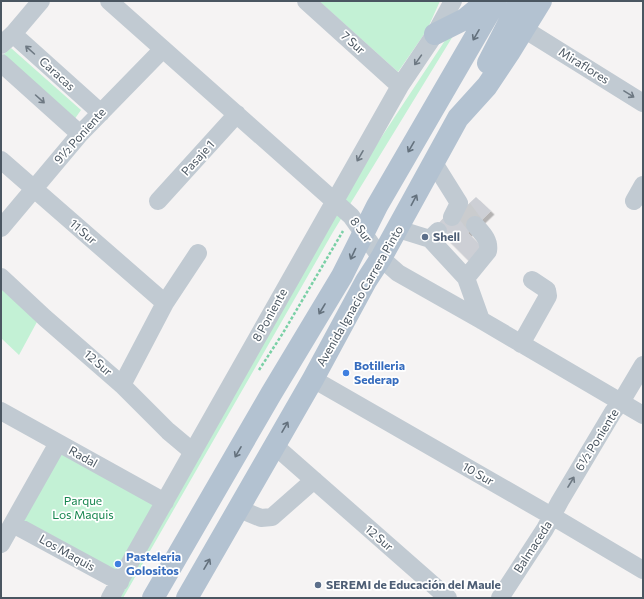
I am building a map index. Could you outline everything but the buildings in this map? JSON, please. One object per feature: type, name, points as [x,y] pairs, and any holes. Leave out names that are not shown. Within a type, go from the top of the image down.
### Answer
[{"type":"main road","points":[[435,34],[465,19],[487,1]]},
{"type":"main road","points":[[153,598],[271,394],[342,276],[357,224],[376,206],[496,1]]},
{"type":"main road","points":[[458,118],[520,1]]},
{"type":"main road","name":"Avenida Ignacio Carrera Pinto","points":[[187,598],[313,379],[366,282],[398,229],[458,118],[487,86],[541,1]]},
{"type":"street","name":"Caracas","points":[[41,1],[7,40],[101,113]]},
{"type":"street","name":"8 Sur","points":[[109,1],[334,200],[357,224],[381,258],[403,276],[482,320],[643,416]]},
{"type":"street","name":"7 Sur","points":[[306,1],[400,86]]},
{"type":"street","name":"8 Poniente","points":[[110,598],[334,200],[400,86],[435,34],[453,1]]},
{"type":"street","name":"Miraflores","points":[[524,29],[643,103]]},
{"type":"street","name":"9½ Poniente","points":[[1,228],[80,134],[163,49]]},
{"type":"street","points":[[1,63],[80,134]]},
{"type":"street","name":"Pasaje 1","points":[[158,201],[237,114]]},
{"type":"street","name":"11 Sur","points":[[1,160],[165,303]]},
{"type":"street","points":[[434,163],[458,210]]},
{"type":"street","points":[[634,201],[643,185]]},
{"type":"street","points":[[466,278],[488,251],[489,246],[487,239],[476,225]]},
{"type":"street","points":[[398,229],[434,235],[466,278],[482,320]]},
{"type":"street","points":[[122,384],[165,303],[198,253]]},
{"type":"street","name":"12 Sur","points":[[1,277],[45,318],[122,384],[168,431],[193,452]]},
{"type":"street","points":[[521,344],[548,296],[547,290],[532,280]]},
{"type":"street","name":"6½ Poniente","points":[[553,517],[560,501],[611,415],[621,402],[643,366]]},
{"type":"street","name":"10 Sur","points":[[313,379],[643,570]]},
{"type":"street","name":"Radal","points":[[1,411],[165,502]]},
{"type":"street","points":[[1,544],[58,443]]},
{"type":"street","name":"12 Sur","points":[[275,446],[448,598]]},
{"type":"street","points":[[239,509],[261,518],[272,517],[314,480]]},
{"type":"street","name":"Balmaceda","points":[[500,598],[553,517]]},
{"type":"street","name":"Los Maquis","points":[[13,524],[120,582]]},
{"type":"path","points":[[257,373],[357,224]]},
{"type":"green space","points":[[319,1],[440,1],[427,30],[398,72]]},
{"type":"green space","points":[[453,36],[333,232],[123,598],[116,598],[340,200],[446,39]]},
{"type":"green space","points":[[11,48],[81,110],[74,120],[3,55]]},
{"type":"green space","points":[[1,287],[38,320],[19,355],[1,338]]},
{"type":"green space","name":"Parque Los Maquis","points":[[52,443],[160,503],[119,574],[13,517]]},
{"type":"tunnel","points":[[463,209],[475,225]]},
{"type":"place","name":"Shell","points":[[425,237]]},
{"type":"place","name":"Botilleria Sederap","points":[[346,373]]},
{"type":"place","name":"Pasteleria Golositos","points":[[118,564]]},
{"type":"place","name":"SEREMI de Educación del Maule","points":[[318,585]]}]
